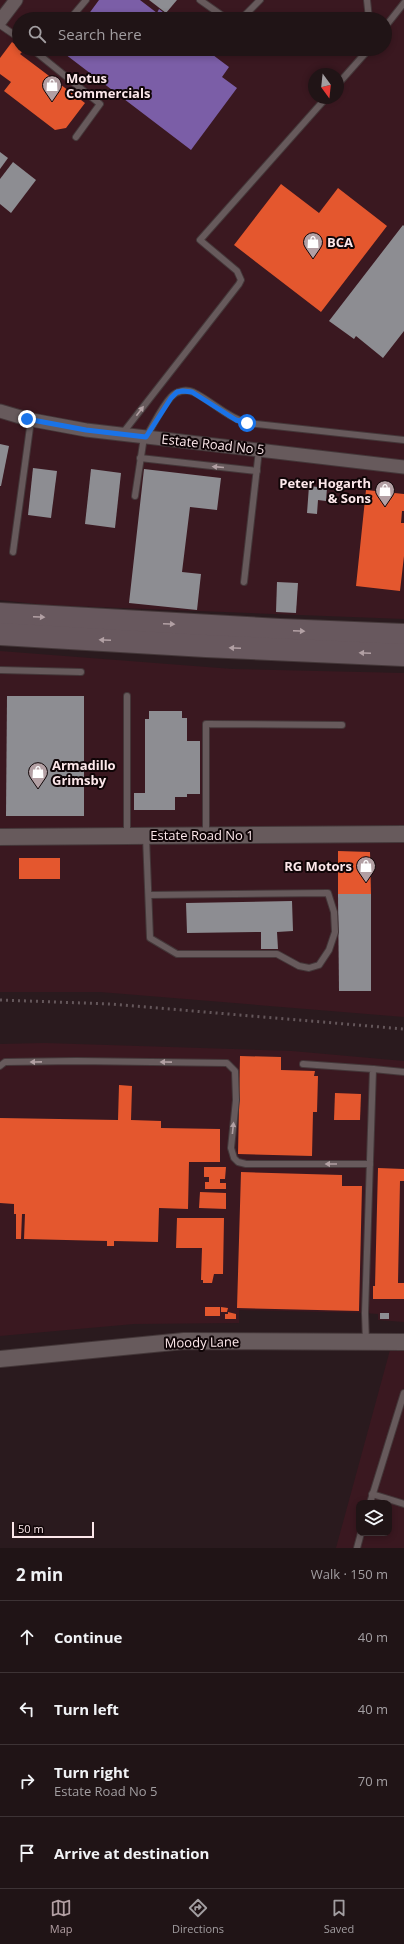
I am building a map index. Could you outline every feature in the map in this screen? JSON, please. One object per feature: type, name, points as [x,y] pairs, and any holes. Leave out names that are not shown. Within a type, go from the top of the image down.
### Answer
[{"type":"highway","points":[[0,614],[280,630],[404,635]]},
{"type":"highway","points":[[0,634],[206,646],[404,655]]},
{"type":"street","points":[[0,21],[15,1]]},
{"type":"street","name":"Estate Road No 5","points":[[0,411],[31,420],[86,430],[404,467]]},
{"type":"street","name":"Estate Road No 1","points":[[0,837],[404,834]]},
{"type":"street","name":"Moody Lane","points":[[0,1358],[184,1341],[404,1342]]},
{"type":"lane","points":[[76,12],[86,0]]},
{"type":"lane","points":[[200,0],[218,12]]},
{"type":"lane","points":[[248,12],[260,0]]},
{"type":"lane","points":[[367,0],[368,12]]},
{"type":"lane","points":[[392,19],[404,3]]},
{"type":"lane","points":[[0,25],[12,33]]},
{"type":"lane","points":[[41,56],[100,104],[76,137]]},
{"type":"lane","points":[[344,77],[362,56]]},
{"type":"lane","points":[[122,434],[240,280],[237,271],[200,240],[321,104]]},
{"type":"lane","points":[[135,496],[140,458],[145,437],[171,398],[177,392],[192,392],[236,420],[247,423],[404,440]]},
{"type":"lane","points":[[13,552],[31,420]]},
{"type":"lane","points":[[244,582],[259,450]]},
{"type":"lane","points":[[140,458],[257,471]]},
{"type":"lane","points":[[0,670],[81,672]]},
{"type":"lane","points":[[127,696],[127,835]]},
{"type":"lane","points":[[206,835],[206,724],[342,726]]},
{"type":"lane","points":[[146,835],[150,938],[177,954],[277,954],[299,966],[309,968],[319,965],[329,950],[335,932],[334,912],[328,894],[149,895]]},
{"type":"lane","points":[[0,1066],[5,1062],[76,1061],[227,1063],[235,1071],[236,1100],[231,1148],[234,1158],[238,1162],[246,1164],[370,1164]]},
{"type":"lane","points":[[303,1064],[404,1072]]},
{"type":"lane","points":[[366,1342],[365,1313],[373,1069]]},
{"type":"lane","points":[[371,1500],[404,1393]]},
{"type":"lane","points":[[372,1494],[404,1504]]},
{"type":"lane","points":[[357,1548],[360,1536]]},
{"type":"shaded area","points":[[0,0],[404,0],[404,619],[45,605],[0,600]]},
{"type":"shaded area","points":[[0,651],[233,669],[404,673],[404,1017],[100,992],[0,992]]},
{"type":"shaded area","points":[[45,1043],[292,1051],[404,1061],[404,1322],[378,1320],[378,1314],[365,1313],[239,1310],[239,1323],[134,1324],[0,1336],[0,1044]]},
{"type":"shaded area","points":[[390,1350],[404,1351],[404,1548],[336,1548]]},
{"type":"building: Shops","points":[[12,42],[12,56],[23,56],[85,103],[66,128],[55,130],[4,91],[11,82],[0,74],[0,58]]},
{"type":"building: Shops","points":[[281,184],[319,213],[338,188],[387,226],[321,312],[234,245]]},
{"type":"building: Shops","points":[[366,490],[404,494],[404,511],[402,511],[401,523],[404,523],[404,556],[400,591],[356,586]]},
{"type":"building: Shops","points":[[338,851],[370,852],[371,894],[338,894]]},
{"type":"building: Shops","points":[[19,858],[60,858],[60,879],[19,879]]},
{"type":"building: Shops","points":[[240,1056],[281,1057],[281,1070],[315,1071],[314,1076],[318,1076],[317,1112],[313,1112],[312,1156],[238,1154]]},
{"type":"building: Shops","points":[[119,1085],[132,1086],[131,1120],[161,1121],[161,1128],[220,1129],[220,1162],[189,1162],[188,1209],[159,1208],[158,1242],[114,1241],[114,1246],[107,1246],[107,1241],[24,1239],[25,1214],[22,1214],[21,1239],[16,1239],[16,1214],[14,1214],[14,1204],[0,1203],[0,1118],[118,1120]]},
{"type":"building: Shops","points":[[335,1093],[361,1094],[360,1120],[334,1120]]},
{"type":"building: Shops","points":[[204,1167],[226,1167],[225,1179],[220,1179],[220,1183],[226,1183],[226,1189],[205,1189],[205,1182],[209,1182],[209,1177],[204,1177]]},
{"type":"building: Shops","points":[[378,1168],[404,1169],[404,1181],[400,1181],[398,1283],[404,1283],[404,1299],[373,1299],[373,1286],[375,1286]]},
{"type":"building: Shops","points":[[241,1172],[342,1175],[342,1186],[362,1186],[359,1311],[237,1308]]},
{"type":"building: Shops","points":[[200,1192],[226,1193],[226,1209],[199,1208]]},
{"type":"building: Shops","points":[[177,1218],[224,1218],[223,1274],[214,1274],[212,1283],[203,1283],[203,1280],[201,1280],[202,1248],[176,1248]]},
{"type":"building: Shops","points":[[205,1307],[220,1307],[220,1316],[205,1316]]},
{"type":"building: Shops","points":[[221,1307],[228,1308],[227,1312],[221,1312]]},
{"type":"building: Shops","points":[[228,1312],[236,1314],[236,1319],[225,1319],[225,1314],[228,1314]]},
{"type":"building: Offices","points":[[99,0],[140,0],[156,12],[90,12]]},
{"type":"building: Offices","points":[[68,56],[214,56],[229,67],[222,77],[237,88],[191,150]]},
{"type":"building: Industry","points":[[149,0],[177,0],[167,12],[165,12]]},
{"type":"building: Industry","points":[[0,152],[8,158],[0,169]]},
{"type":"building: Industry","points":[[13,162],[36,180],[11,213],[0,204],[0,179]]},
{"type":"building: Industry","points":[[403,225],[404,331],[383,358],[356,336],[354,339],[329,321]]},
{"type":"building: Industry","points":[[0,444],[9,446],[1,486],[0,486]]},
{"type":"building: Industry","points":[[33,468],[57,471],[51,518],[28,515]]},
{"type":"building: Industry","points":[[91,469],[121,473],[115,528],[85,524]]},
{"type":"building: Industry","points":[[144,469],[221,478],[217,510],[190,507],[182,572],[201,574],[197,610],[129,603]]},
{"type":"building: Industry","points":[[309,486],[327,488],[326,501],[318,500],[317,514],[307,513]]},
{"type":"building: Industry","points":[[277,582],[298,583],[296,613],[276,612]]},
{"type":"building: Industry","points":[[7,696],[84,696],[84,816],[6,816]]},
{"type":"building: Industry","points":[[149,711],[182,711],[182,718],[187,718],[187,741],[200,741],[200,794],[187,794],[187,797],[175,797],[175,810],[134,810],[134,793],[145,793],[145,719],[149,719]]},
{"type":"building: Industry","points":[[338,894],[371,894],[371,991],[339,991]]},
{"type":"building: Industry","points":[[292,901],[293,931],[277,932],[278,949],[261,949],[261,932],[187,933],[186,903]]},
{"type":"building: Industry","points":[[380,1313],[389,1313],[389,1319],[380,1319]]},
{"type":"railway","points":[[0,1000],[111,1004],[404,1029]]},
{"type":"place","name":"Motus Commercials","points":[[52,102]]},
{"type":"place","name":"BCA","points":[[313,259]]},
{"type":"place","name":"Peter Hogarth & Sons","points":[[385,507]]},
{"type":"place","name":"Armadillo Grimsby","points":[[38,789]]},
{"type":"place","name":"RG Motors","points":[[366,883]]},
{"type":"route","points":[[27,419],[86,430],[146,437],[171,398],[177,392],[188,391],[192,392],[236,420],[247,423]]}]
